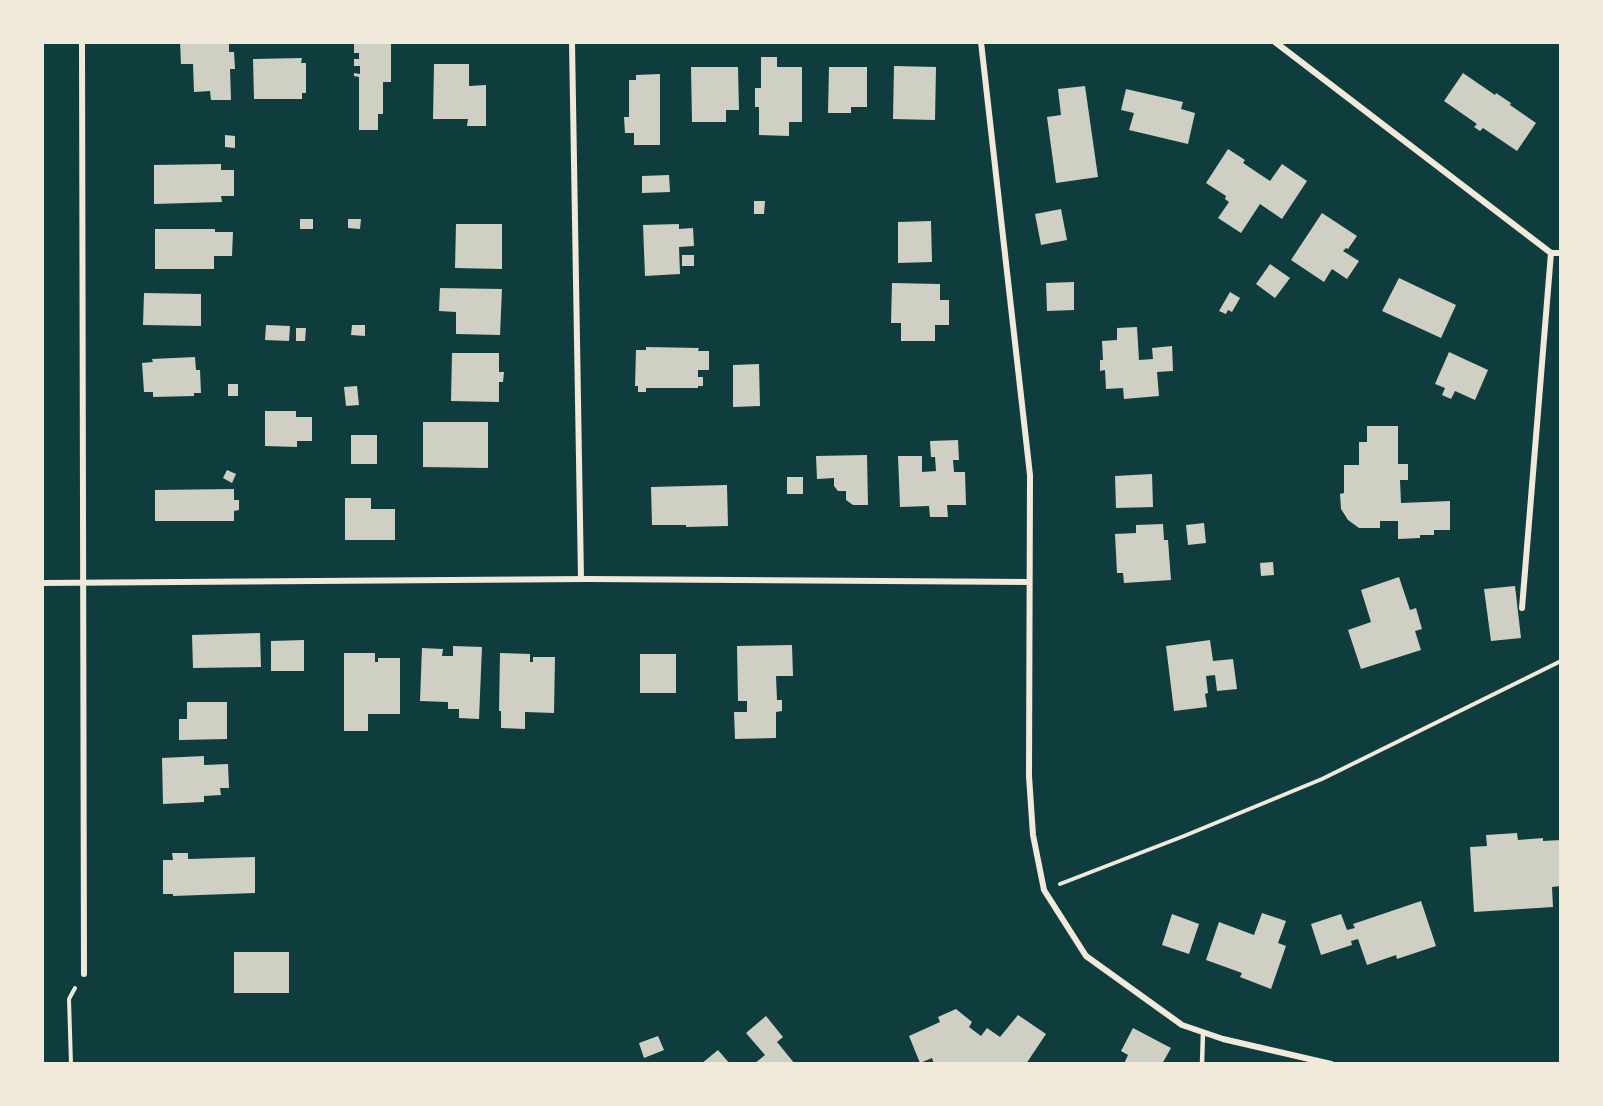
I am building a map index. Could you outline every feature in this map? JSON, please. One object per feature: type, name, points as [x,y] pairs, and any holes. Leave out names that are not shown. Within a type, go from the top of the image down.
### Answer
[{"type":"street","points":[[82,42],[84,974]]},
{"type":"street","points":[[572,42],[581,579]]},
{"type":"street","points":[[981,42],[1030,475],[1029,776],[1033,835],[1044,890],[1086,956],[1182,1025],[1223,1039],[1331,1064]]},
{"type":"street","points":[[1275,42],[1551,253],[1561,253]]},
{"type":"street","points":[[1522,608],[1551,253]]},
{"type":"street","points":[[42,583],[581,579],[1029,582]]},
{"type":"lane","points":[[1202,1064],[1203,1032]]},
{"type":"path","points":[[1044,890],[1322,779],[1561,661]]},
{"type":"path","points":[[71,1064],[69,999],[84,974]]},
{"type":"building","points":[[180,42],[229,42],[229,52],[234,52],[235,69],[230,69],[231,100],[211,100],[210,91],[194,92],[193,64],[181,64]]},
{"type":"building","points":[[354,42],[391,42],[391,82],[383,82],[383,114],[378,114],[378,130],[359,130],[359,77],[354,76],[354,73],[360,74],[360,66],[354,66],[354,59],[359,59],[359,53],[354,53]]},
{"type":"building","points":[[761,57],[777,57],[777,67],[802,67],[802,122],[789,122],[789,136],[759,135],[759,107],[755,107],[755,88],[761,88]]},
{"type":"building","points":[[302,58],[301,63],[306,63],[306,93],[302,93],[302,99],[254,99],[253,59]]},
{"type":"building","points":[[434,64],[469,64],[469,86],[486,85],[486,126],[467,126],[468,119],[433,119]]},
{"type":"building","points":[[894,66],[936,67],[935,120],[893,119]]},
{"type":"building","points":[[691,67],[738,67],[739,110],[726,110],[726,122],[692,122]]},
{"type":"building","points":[[829,67],[867,67],[867,107],[851,107],[851,113],[828,113]]},
{"type":"building","points":[[1463,73],[1511,103],[1510,105],[1536,123],[1517,151],[1483,128],[1480,131],[1474,127],[1477,124],[1444,101]]},
{"type":"building","points":[[660,74],[660,145],[634,145],[634,133],[625,133],[624,117],[629,117],[629,80],[636,80],[636,75]]},
{"type":"building","points":[[1085,86],[1098,177],[1056,183],[1047,117],[1061,115],[1058,89]]},
{"type":"building","points":[[1126,89],[1183,102],[1181,109],[1195,113],[1188,144],[1129,130],[1134,113],[1121,110]]},
{"type":"building","points":[[225,135],[235,136],[235,148],[225,147]]},
{"type":"building","points":[[1228,149],[1245,160],[1243,163],[1270,181],[1282,164],[1307,181],[1282,219],[1260,204],[1241,233],[1218,218],[1229,202],[1225,199],[1226,196],[1206,183]]},
{"type":"building","points":[[221,164],[221,170],[234,170],[234,196],[221,196],[222,202],[154,204],[154,165]]},
{"type":"building","points":[[669,175],[670,192],[642,193],[642,176]]},
{"type":"building","points":[[754,201],[765,201],[764,214],[754,214]]},
{"type":"building","points":[[1061,209],[1067,240],[1041,245],[1035,214]]},
{"type":"building","points":[[1322,213],[1357,236],[1348,249],[1343,251],[1359,261],[1347,279],[1332,269],[1324,282],[1291,260]]},
{"type":"building","points":[[300,219],[313,219],[313,229],[300,229]]},
{"type":"building","points":[[348,219],[361,219],[360,229],[348,228]]},
{"type":"building","points":[[931,221],[932,262],[898,263],[898,222]]},
{"type":"building","points":[[456,224],[502,224],[502,269],[455,268]]},
{"type":"building","points":[[679,224],[679,229],[693,228],[694,246],[679,247],[680,274],[645,276],[643,225]]},
{"type":"building","points":[[155,229],[215,229],[215,232],[233,232],[232,256],[214,256],[214,269],[155,269]]},
{"type":"building","points":[[682,255],[694,255],[694,266],[682,266]]},
{"type":"building","points":[[1270,264],[1290,278],[1275,298],[1256,284]]},
{"type":"building","points":[[1399,278],[1456,305],[1441,338],[1382,311]]},
{"type":"building","points":[[1074,282],[1074,310],[1047,311],[1046,283]]},
{"type":"building","points":[[892,283],[940,284],[940,300],[949,300],[949,325],[935,325],[935,341],[901,341],[901,323],[891,323]]},
{"type":"building","points":[[440,288],[502,289],[500,335],[456,334],[456,312],[439,311]]},
{"type":"building","points":[[1230,292],[1240,298],[1232,312],[1228,310],[1226,314],[1219,311]]},
{"type":"building","points":[[144,293],[201,294],[201,326],[143,325]]},
{"type":"building","points":[[266,325],[290,326],[289,341],[265,340]]},
{"type":"building","points":[[352,325],[365,325],[365,336],[351,335]]},
{"type":"building","points":[[1137,327],[1139,360],[1153,359],[1152,348],[1172,346],[1173,371],[1157,372],[1159,396],[1124,399],[1123,388],[1106,389],[1105,370],[1100,371],[1100,360],[1103,360],[1102,341],[1117,340],[1117,328]]},
{"type":"building","points":[[296,328],[306,328],[305,341],[296,341]]},
{"type":"building","points":[[646,347],[699,348],[698,351],[709,351],[709,370],[698,370],[698,377],[703,377],[703,386],[698,386],[698,388],[646,388],[646,392],[638,392],[638,386],[635,386],[636,350],[646,350]]},
{"type":"building","points":[[1449,352],[1488,370],[1475,400],[1455,391],[1451,399],[1442,395],[1445,388],[1435,384]]},
{"type":"building","points":[[452,353],[499,353],[499,372],[504,372],[503,382],[499,382],[499,402],[451,401]]},
{"type":"building","points":[[195,357],[196,370],[200,370],[201,393],[194,393],[194,396],[153,397],[153,392],[144,392],[142,363],[153,362],[152,359]]},
{"type":"building","points":[[759,364],[760,406],[733,407],[733,365]]},
{"type":"building","points":[[228,384],[238,384],[238,396],[228,396]]},
{"type":"building","points":[[357,386],[359,405],[346,406],[344,387]]},
{"type":"building","points":[[265,411],[296,411],[296,417],[312,417],[312,441],[297,441],[297,447],[265,446]]},
{"type":"building","points":[[423,422],[488,422],[488,468],[423,467]]},
{"type":"building","points":[[1367,426],[1398,426],[1398,464],[1408,464],[1408,480],[1400,480],[1401,503],[1450,501],[1450,530],[1434,530],[1434,535],[1420,535],[1420,538],[1398,539],[1398,521],[1380,521],[1380,528],[1359,528],[1348,520],[1341,509],[1340,494],[1344,493],[1344,465],[1359,465],[1359,442],[1367,442]]},
{"type":"building","points":[[351,435],[377,435],[377,464],[351,464]]},
{"type":"building","points":[[958,440],[959,460],[953,460],[954,472],[965,472],[966,505],[947,505],[948,517],[930,517],[929,506],[900,507],[898,456],[922,456],[922,472],[936,471],[935,457],[931,457],[930,441]]},
{"type":"building","points":[[867,455],[868,505],[853,505],[846,500],[846,491],[838,491],[834,486],[834,478],[817,479],[816,456]]},
{"type":"building","points":[[227,470],[236,474],[232,483],[223,478]]},
{"type":"building","points":[[1152,474],[1153,507],[1116,508],[1115,476]]},
{"type":"building","points":[[787,477],[803,477],[803,494],[787,494]]},
{"type":"building","points":[[727,485],[728,526],[652,525],[651,487]]},
{"type":"building","points":[[234,489],[234,500],[239,500],[239,510],[234,511],[234,521],[155,521],[155,490]]},
{"type":"building","points":[[345,498],[371,498],[371,509],[395,509],[395,540],[345,540]]},
{"type":"building","points":[[1204,523],[1206,543],[1188,545],[1186,525]]},
{"type":"building","points":[[1163,524],[1164,540],[1168,540],[1171,580],[1124,583],[1123,573],[1117,573],[1115,534],[1136,533],[1136,525]]},
{"type":"building","points":[[1273,562],[1274,575],[1261,576],[1260,563]]},
{"type":"building","points":[[1399,577],[1410,610],[1416,608],[1422,629],[1415,631],[1421,650],[1361,669],[1348,630],[1371,622],[1361,590]]},
{"type":"building","points":[[1515,586],[1521,638],[1491,641],[1484,589]]},
{"type":"building","points":[[260,633],[261,667],[193,668],[192,635]]},
{"type":"building","points":[[304,640],[304,671],[271,671],[271,641]]},
{"type":"building","points":[[1210,640],[1213,661],[1233,659],[1237,689],[1217,691],[1215,675],[1206,676],[1207,707],[1174,711],[1166,646]]},
{"type":"building","points":[[792,645],[793,676],[776,676],[777,700],[782,700],[782,711],[776,712],[776,738],[735,739],[734,712],[747,712],[747,701],[738,701],[737,646]]},
{"type":"building","points":[[453,646],[482,647],[479,719],[459,718],[459,709],[448,709],[448,702],[420,701],[422,648],[443,649],[442,656],[453,656]]},
{"type":"building","points":[[344,653],[375,653],[375,662],[378,662],[378,658],[400,658],[400,714],[368,714],[368,731],[344,731]]},
{"type":"building","points":[[500,653],[530,654],[530,662],[533,662],[533,657],[555,657],[554,713],[525,712],[525,729],[501,728]]},
{"type":"building","points":[[640,654],[676,654],[676,693],[640,693]]},
{"type":"building","points":[[187,702],[227,702],[227,739],[179,740],[179,719],[187,719]]},
{"type":"building","points":[[204,756],[204,765],[228,764],[229,788],[220,788],[221,795],[204,796],[204,802],[163,804],[162,758]]},
{"type":"building","points":[[1517,833],[1518,840],[1543,838],[1543,841],[1561,840],[1561,886],[1552,887],[1553,907],[1474,912],[1470,847],[1487,846],[1486,835]]},
{"type":"building","points":[[172,853],[188,853],[188,859],[255,857],[255,893],[173,896],[173,894],[163,894],[163,860],[173,860]]},
{"type":"building","points":[[1421,901],[1436,946],[1397,959],[1396,955],[1367,965],[1358,939],[1351,941],[1352,945],[1321,955],[1311,924],[1341,914],[1347,930],[1355,928],[1353,924]]},
{"type":"building","points":[[1262,913],[1286,921],[1278,943],[1286,946],[1271,989],[1240,977],[1242,973],[1206,960],[1219,922],[1254,935]]},
{"type":"building","points":[[1172,914],[1199,924],[1189,954],[1162,945]]},
{"type":"building","points":[[234,952],[289,952],[289,993],[234,993]]},
{"type":"building","points":[[956,1009],[972,1022],[969,1027],[981,1036],[987,1028],[1000,1037],[1018,1015],[1046,1034],[1026,1064],[934,1064],[932,1058],[920,1063],[909,1036],[940,1022],[938,1017]]},
{"type":"building","points":[[766,1016],[783,1037],[777,1042],[795,1064],[754,1064],[765,1055],[746,1033]]},
{"type":"building","points":[[1133,1028],[1171,1048],[1162,1064],[1124,1064],[1128,1055],[1121,1051]]},
{"type":"building","points":[[658,1036],[664,1050],[644,1058],[639,1043]]},
{"type":"building","points":[[718,1050],[730,1064],[701,1064]]}]
